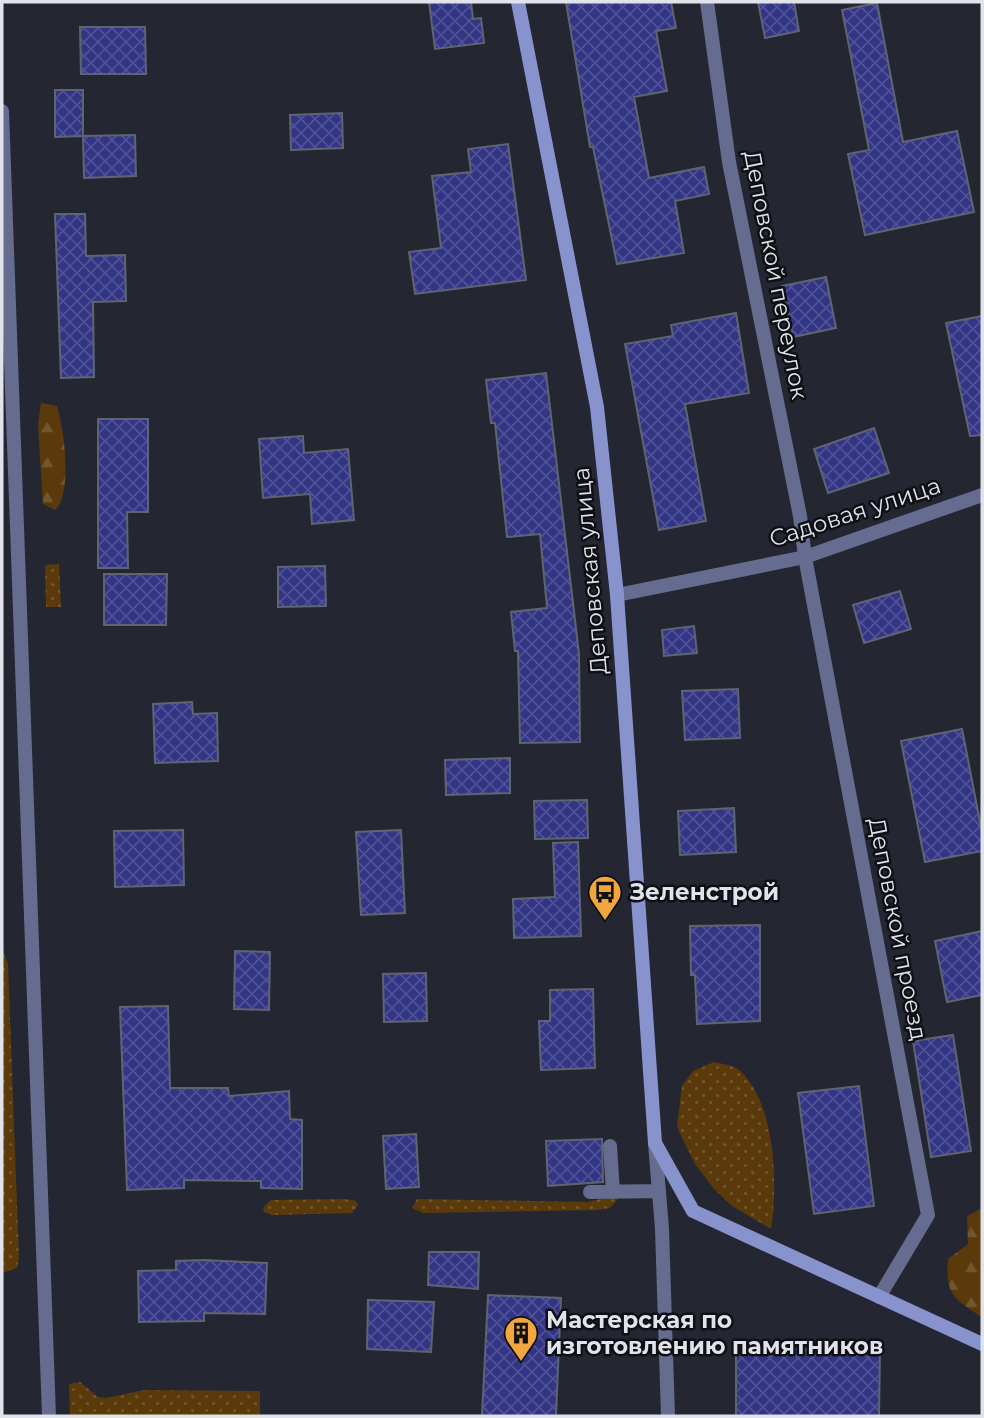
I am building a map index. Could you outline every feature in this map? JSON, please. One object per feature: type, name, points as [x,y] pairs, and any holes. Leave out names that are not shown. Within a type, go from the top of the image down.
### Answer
[{"type":"main road","name":"Деповская улица","points":[[518,2],[597,407],[617,594],[655,1143],[693,1211],[982,1344]]},
{"type":"street","name":"Деповской переулок","points":[[707,2],[729,162],[800,516],[805,556]]},
{"type":"street","points":[[2,111],[49,1416]]},
{"type":"street","name":"Садовая улица","points":[[617,594],[805,556],[982,495]]},
{"type":"street","name":"Деповской проезд","points":[[805,556],[928,1215],[879,1297]]},
{"type":"street","name":"Деповская улица","points":[[655,1143],[668,1416]]},
{"type":"street","points":[[610,1146],[613,1192]]},
{"type":"street","points":[[590,1192],[659,1191]]},
{"type":"green space","points":[[41,403],[57,406],[64,444],[64,490],[61,502],[55,510],[43,504],[38,425]]},
{"type":"green space","points":[[59,564],[61,607],[46,607],[45,565]]},
{"type":"green space","points":[[3,951],[8,964],[19,1258],[17,1268],[2,1273]]},
{"type":"green space","points":[[714,1062],[739,1070],[761,1102],[772,1145],[774,1168],[771,1229],[732,1206],[715,1190],[695,1164],[677,1127],[682,1086],[693,1071]]},
{"type":"green space","points":[[618,1195],[610,1208],[598,1210],[423,1213],[412,1208],[417,1199],[588,1202]]},
{"type":"green space","points":[[271,1200],[356,1201],[358,1205],[352,1213],[272,1215],[264,1212],[263,1208]]},
{"type":"green space","points":[[982,1208],[982,1317],[953,1294],[947,1271],[948,1259],[968,1244],[967,1216]]},
{"type":"green space","points":[[80,1382],[98,1397],[107,1398],[144,1390],[260,1391],[260,1416],[70,1416],[69,1384]]},
{"type":"building","points":[[429,2],[471,2],[473,19],[481,18],[484,43],[435,49]]},
{"type":"building","points":[[566,2],[671,2],[676,28],[656,31],[667,91],[634,97],[649,178],[704,167],[709,194],[675,201],[684,253],[617,264],[593,147],[590,147]]},
{"type":"building","points":[[758,2],[794,2],[799,31],[765,38]]},
{"type":"building","points":[[877,3],[903,142],[957,131],[974,212],[865,235],[848,154],[869,150],[842,10]]},
{"type":"building","points":[[80,27],[145,27],[146,74],[81,74]]},
{"type":"building","points":[[55,90],[83,90],[83,136],[55,137]]},
{"type":"building","points":[[342,113],[343,148],[291,150],[290,115]]},
{"type":"building","points":[[135,135],[136,176],[84,178],[83,136]]},
{"type":"building","points":[[508,144],[526,280],[415,294],[409,252],[441,248],[432,176],[471,172],[468,149]]},
{"type":"building","points":[[55,214],[85,214],[86,256],[125,255],[126,301],[93,302],[94,377],[61,378]]},
{"type":"building","points":[[826,277],[836,328],[793,337],[782,286]]},
{"type":"building","points":[[736,313],[749,393],[685,404],[706,521],[659,530],[625,344],[673,336],[671,325]]},
{"type":"building","points":[[982,316],[982,435],[970,436],[946,323]]},
{"type":"building","points":[[546,373],[579,654],[580,742],[520,743],[518,651],[515,651],[511,612],[547,608],[540,534],[507,537],[495,423],[491,423],[486,380]]},
{"type":"building","points":[[98,419],[148,419],[148,512],[127,512],[128,568],[98,568]]},
{"type":"building","points":[[874,428],[889,473],[828,493],[814,449]]},
{"type":"building","points":[[303,436],[304,453],[348,449],[354,520],[312,524],[310,494],[263,498],[259,439]]},
{"type":"building","points":[[325,566],[326,606],[278,607],[278,567]]},
{"type":"building","points":[[104,574],[167,574],[166,625],[104,625]]},
{"type":"building","points":[[900,591],[911,629],[864,643],[853,605]]},
{"type":"building","points":[[694,626],[697,653],[664,656],[662,630]]},
{"type":"building","points":[[738,689],[740,738],[685,740],[682,691]]},
{"type":"building","points":[[192,702],[193,714],[217,713],[218,761],[155,763],[153,704]]},
{"type":"building","points":[[962,729],[982,832],[982,851],[925,862],[901,741]]},
{"type":"building","points":[[510,758],[510,793],[446,795],[445,760]]},
{"type":"building","points":[[587,800],[588,838],[535,839],[534,801]]},
{"type":"building","points":[[734,808],[736,852],[680,855],[678,811]]},
{"type":"building","points":[[183,830],[184,885],[115,887],[114,831]]},
{"type":"building","points":[[401,830],[405,913],[361,915],[356,832]]},
{"type":"building","points":[[578,842],[581,936],[514,938],[513,899],[555,897],[553,843]]},
{"type":"building","points":[[760,925],[760,1021],[697,1024],[695,975],[691,975],[690,926]]},
{"type":"building","points":[[982,931],[982,995],[947,1002],[935,941]]},
{"type":"building","points":[[235,951],[270,952],[269,1010],[234,1009]]},
{"type":"building","points":[[426,973],[427,1021],[384,1022],[383,974]]},
{"type":"building","points":[[593,989],[595,1068],[541,1070],[539,1021],[550,1021],[550,990]]},
{"type":"building","points":[[168,1006],[170,1088],[228,1088],[229,1096],[289,1091],[290,1119],[302,1120],[302,1189],[261,1188],[261,1181],[184,1180],[184,1188],[127,1190],[120,1007]]},
{"type":"building","points":[[953,1035],[971,1151],[931,1157],[913,1041]]},
{"type":"building","points":[[859,1086],[874,1206],[814,1214],[798,1093]]},
{"type":"building","points":[[416,1134],[419,1187],[386,1189],[383,1136]]},
{"type":"building","points":[[602,1139],[603,1182],[548,1186],[546,1141]]},
{"type":"building","points":[[429,1252],[479,1252],[478,1289],[428,1285]]},
{"type":"building","points":[[176,1261],[267,1263],[265,1314],[204,1313],[204,1321],[139,1322],[138,1271],[176,1270]]},
{"type":"building","name":"Мастерская по изготовлению памятников","points":[[488,1295],[561,1298],[556,1416],[482,1416]]},
{"type":"building","points":[[368,1300],[434,1302],[431,1352],[367,1349]]},
{"type":"building","points":[[736,1347],[880,1351],[879,1416],[736,1416]]},
{"type":"place","name":"Зеленстрой","points":[[605,922]]},
{"type":"place","name":"Мастерская по изготовлению памятников","points":[[521,1363]]}]
